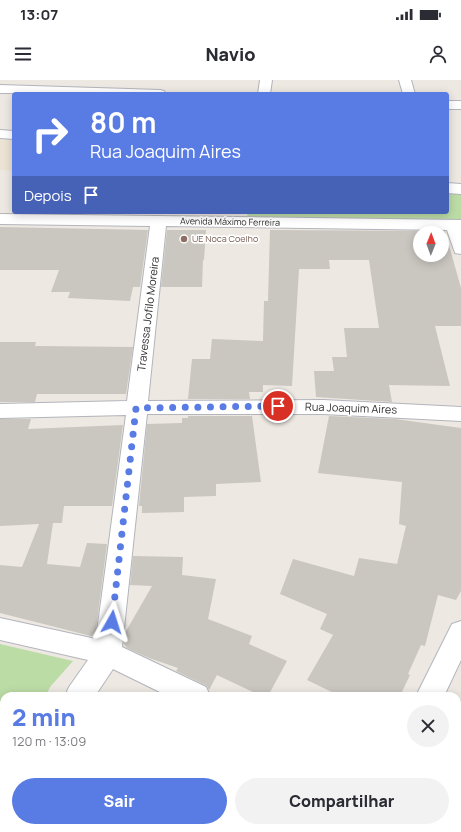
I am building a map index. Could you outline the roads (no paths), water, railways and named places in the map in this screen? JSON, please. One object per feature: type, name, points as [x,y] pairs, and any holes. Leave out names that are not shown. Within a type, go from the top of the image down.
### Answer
[{"type":"street","points":[[264,92],[266,80]]},
{"type":"street","points":[[405,80],[408,92]]},
{"type":"street","points":[[0,88],[107,92]]},
{"type":"street","points":[[449,105],[461,105]]},
{"type":"street","points":[[0,134],[12,135]]},
{"type":"street","points":[[449,188],[461,189]]},
{"type":"street","name":"Avenida Máximo Ferreira","points":[[0,219],[159,221],[235,217],[458,225]]},
{"type":"street","name":"Travessa Jofilo Moreira","points":[[108,653],[159,221]]},
{"type":"street","points":[[458,225],[461,248]]},
{"type":"street","name":"Rua Joaquim Aires","points":[[0,411],[278,406],[385,409],[461,414]]},
{"type":"street","points":[[0,629],[108,653],[188,692]]},
{"type":"street","points":[[432,692],[461,632]]},
{"type":"street","points":[[81,692],[108,653]]},
{"type":"place","name":"UE Noca Coelho","points":[[184,239]]}]
